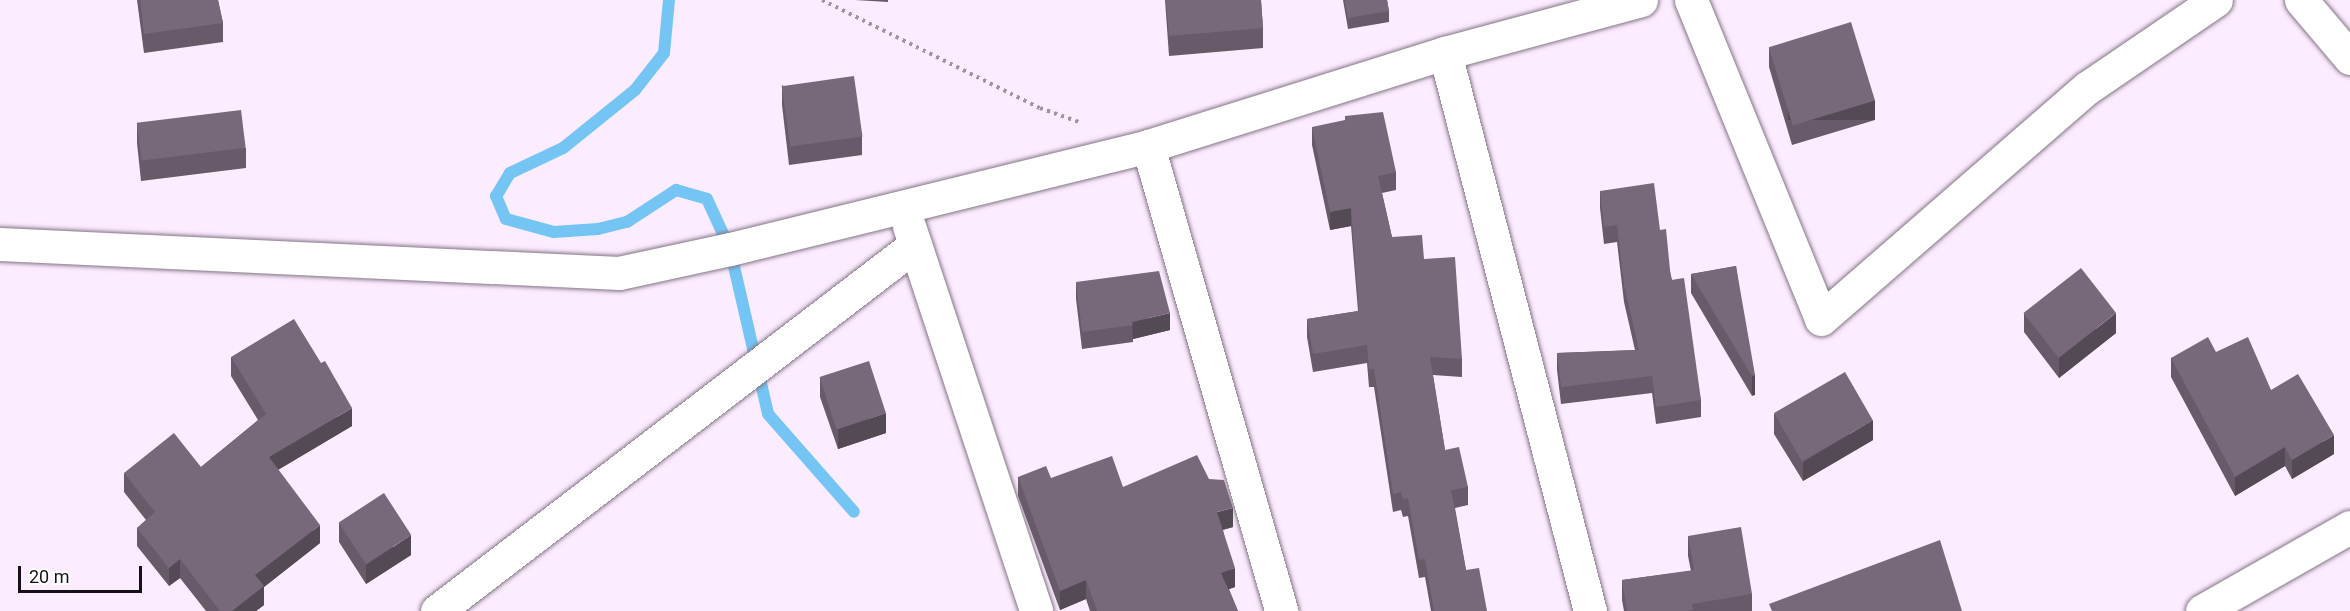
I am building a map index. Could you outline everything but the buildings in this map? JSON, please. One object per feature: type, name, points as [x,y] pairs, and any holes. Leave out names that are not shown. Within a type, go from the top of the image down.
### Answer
[{"type":"street","points":[[0,244],[620,273],[903,207],[1148,146],[1445,53],[1641,0]]},
{"type":"street","points":[[1691,0],[1821,319],[2087,88],[2216,0]]},
{"type":"street","points":[[2301,0],[2350,58]]},
{"type":"street","points":[[1445,53],[1590,611]]},
{"type":"street","points":[[1148,146],[1281,611]]},
{"type":"street","points":[[903,207],[1036,611]]},
{"type":"street","points":[[437,611],[915,245]]},
{"type":"street","points":[[2210,610],[2350,527]]},
{"type":"path","points":[[822,0],[1040,108],[1083,123]]},
{"type":"waterway","points":[[669,0],[664,53],[635,90],[563,148],[510,173],[496,196],[506,219],[554,232],[598,229],[627,222],[676,190],[707,199],[730,249],[768,414],[854,512]]}]
